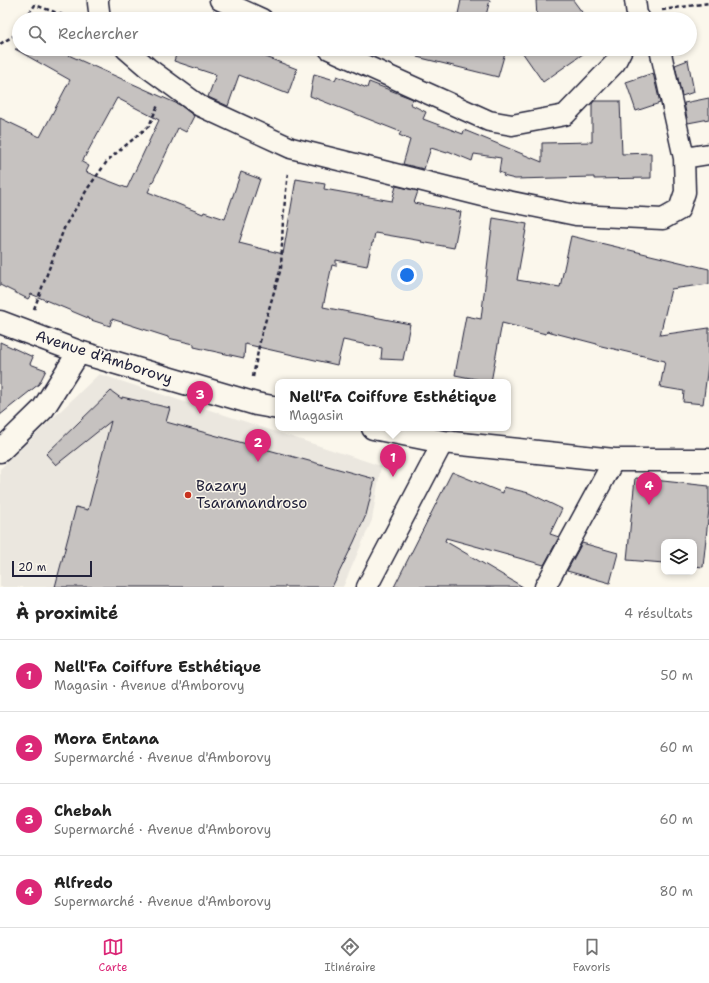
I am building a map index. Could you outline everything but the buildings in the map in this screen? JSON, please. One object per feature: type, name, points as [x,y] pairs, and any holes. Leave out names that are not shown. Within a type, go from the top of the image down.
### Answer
[{"type":"main road","name":"Avenue d'Amborovy","points":[[0,322],[79,352],[248,401],[275,407]]},
{"type":"main road","points":[[0,451],[43,409],[79,352]]},
{"type":"main road","points":[[388,431],[443,442],[614,460],[709,460]]},
{"type":"street","points":[[98,0],[99,12]]},
{"type":"street","points":[[220,0],[247,12]]},
{"type":"street","points":[[135,56],[200,106],[291,148],[483,196],[576,215],[663,220],[679,210],[685,192],[684,158],[662,56]]},
{"type":"street","points":[[345,56],[489,121],[512,125],[565,115],[615,63],[618,56]]},
{"type":"street","points":[[684,158],[709,154]]},
{"type":"street","points":[[367,587],[443,442]]},
{"type":"street","points":[[545,587],[614,460]]},
{"type":"path","points":[[643,12],[709,2]]},
{"type":"path","points":[[30,12],[35,5],[54,12]]},
{"type":"path","points":[[0,44],[12,36]]},
{"type":"path","points":[[24,331],[41,291],[65,226],[88,188],[108,160],[149,126],[167,82]]},
{"type":"path","points":[[248,401],[260,336],[281,268],[283,219],[291,148]]},
{"type":"shaded area","name":"Bazary Tsaramandroso","points":[[99,374],[381,466],[372,520],[343,587],[0,587],[0,469]]},
{"type":"place","name":"Chebah","points":[[200,414]]},
{"type":"place","name":"Mora Entana","points":[[258,462]]},
{"type":"place","name":"Nell'Fa Coiffure Esthétique","points":[[393,477]]},
{"type":"place","name":"Bazary Tsaramandroso","points":[[188,495]]},
{"type":"place","name":"Alfredo","points":[[649,505]]}]
